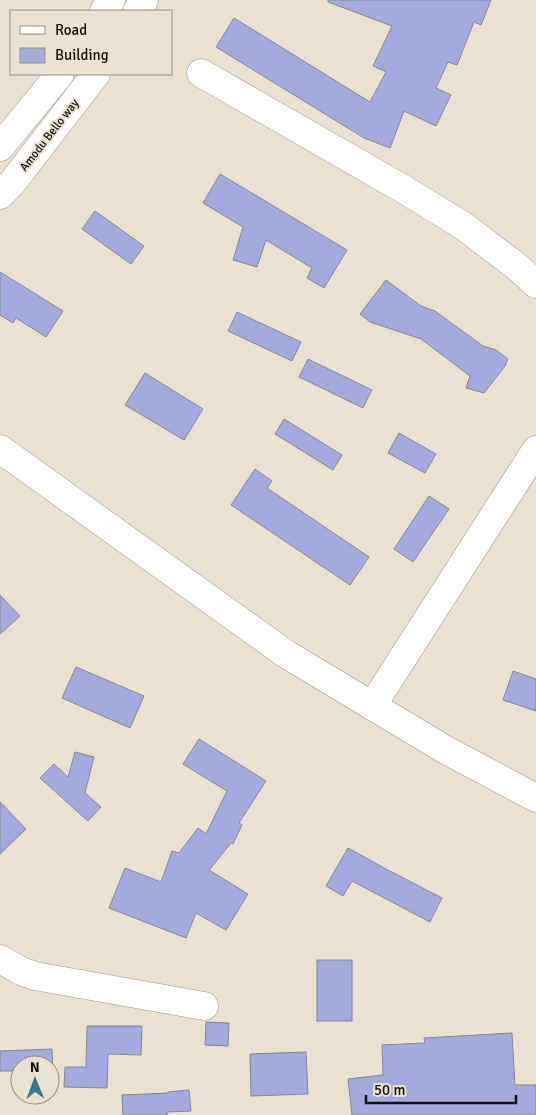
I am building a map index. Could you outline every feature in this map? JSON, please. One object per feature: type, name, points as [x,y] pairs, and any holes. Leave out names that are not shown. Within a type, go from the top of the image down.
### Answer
[{"type":"main road","points":[[201,74],[405,190],[462,225],[515,265],[536,284]]},
{"type":"main road","points":[[0,147],[59,75]]},
{"type":"main road","name":"Amodu Bello way","points":[[0,195],[12,183],[95,75]]},
{"type":"main road","points":[[0,450],[286,654],[444,749],[536,798]]},
{"type":"main road","points":[[372,706],[536,450]]},
{"type":"main road","points":[[0,959],[21,971],[35,976],[204,1006]]},
{"type":"building","points":[[328,0],[491,0],[481,25],[474,22],[457,65],[448,62],[436,88],[451,95],[436,126],[404,111],[390,148],[364,138],[216,47],[234,18],[370,102],[386,72],[373,66],[392,26],[328,2]]},
{"type":"building","points":[[220,174],[347,250],[324,288],[307,278],[312,268],[266,240],[257,267],[233,260],[243,227],[203,203]]},
{"type":"building","points":[[95,211],[144,246],[131,264],[82,229]]},
{"type":"building","points":[[0,272],[63,311],[46,337],[16,318],[13,323],[0,315]]},
{"type":"building","points":[[386,280],[421,306],[435,311],[483,346],[496,350],[508,359],[505,366],[484,393],[466,388],[470,376],[421,339],[370,322],[360,314]]},
{"type":"building","points":[[237,312],[301,342],[292,361],[228,331]]},
{"type":"building","points":[[308,359],[372,390],[363,408],[299,377]]},
{"type":"building","points":[[145,373],[203,409],[184,440],[125,405]]},
{"type":"building","points":[[284,419],[342,455],[333,470],[275,434]]},
{"type":"building","points":[[399,433],[436,454],[425,473],[388,453]]},
{"type":"building","points":[[255,469],[272,481],[267,488],[369,557],[350,585],[231,505]]},
{"type":"building","points":[[429,496],[449,509],[413,562],[394,549]]},
{"type":"building","points":[[0,595],[20,616],[0,634]]},
{"type":"building","points":[[76,667],[144,696],[130,728],[62,698]]},
{"type":"building","points":[[513,671],[536,679],[536,711],[503,700]]},
{"type":"building","points":[[199,739],[266,781],[239,823],[242,825],[233,844],[231,843],[209,870],[248,894],[226,930],[196,913],[186,938],[109,908],[125,868],[161,882],[172,851],[179,853],[198,828],[206,834],[227,791],[183,764]]},
{"type":"building","points":[[75,752],[94,757],[85,793],[101,807],[88,821],[40,778],[54,764],[68,777]]},
{"type":"building","points":[[0,802],[26,829],[0,854]]},
{"type":"building","points":[[348,848],[442,898],[430,922],[352,881],[343,896],[326,886]]},
{"type":"building","points":[[317,960],[352,960],[352,1021],[317,1021]]},
{"type":"building","points":[[206,1022],[229,1023],[228,1046],[205,1045]]},
{"type":"building","points":[[87,1026],[142,1026],[141,1055],[108,1054],[107,1088],[64,1087],[65,1067],[86,1067]]},
{"type":"building","points":[[512,1033],[515,1085],[536,1085],[536,1115],[352,1115],[348,1079],[383,1075],[382,1045],[425,1043],[424,1038]]},
{"type":"building","points":[[52,1049],[52,1055],[10,1055],[10,1071],[0,1071],[0,1051]]},
{"type":"building","points":[[306,1052],[308,1094],[251,1096],[250,1054]]},
{"type":"building","points":[[189,1090],[191,1111],[167,1112],[167,1115],[123,1115],[122,1095]]}]
